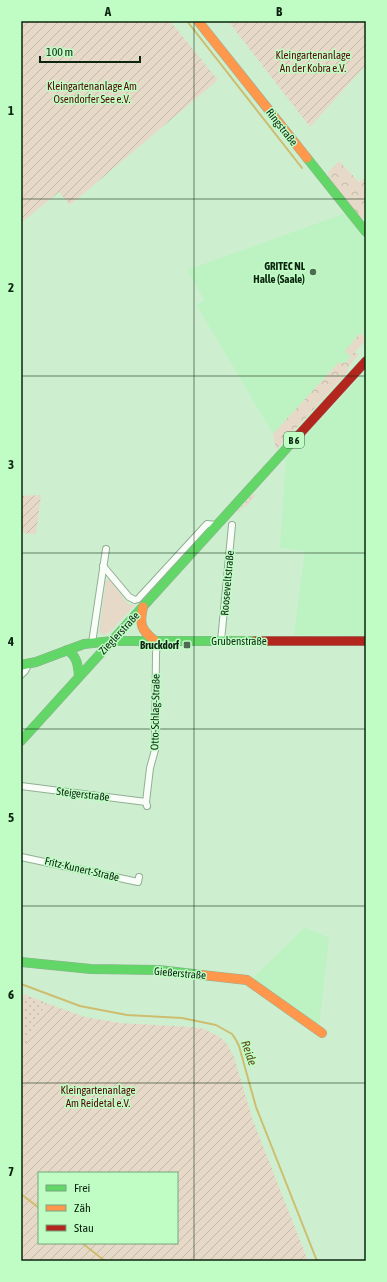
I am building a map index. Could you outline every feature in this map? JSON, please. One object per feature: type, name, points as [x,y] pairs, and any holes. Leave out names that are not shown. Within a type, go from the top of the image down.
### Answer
[{"type":"street","name":"Ringstraße","points":[[198,21],[366,232]]},
{"type":"street","name":"Zieglerstraße","points":[[21,741],[366,361]]},
{"type":"street","name":"Zieglerstraße","points":[[104,566],[129,597],[135,600],[138,599],[208,524],[217,525]]},
{"type":"street","name":"Rooseveltstraße","points":[[221,641],[232,525]]},
{"type":"street","points":[[92,643],[106,549]]},
{"type":"street","points":[[143,607],[140,619],[142,627],[144,632],[156,641]]},
{"type":"street","name":"Grubenstraße","points":[[25,664],[92,643],[112,641],[366,641]]},
{"type":"street","name":"Otto-Schlag-Straße","points":[[146,804],[150,768],[155,750],[156,641]]},
{"type":"street","points":[[66,650],[76,656],[79,676]]},
{"type":"street","points":[[21,675],[25,671],[25,664]]},
{"type":"street","name":"Steigerstraße","points":[[21,786],[146,804]]},
{"type":"street","name":"Fritz-Kunert-Straße","points":[[21,857],[138,882],[139,877]]},
{"type":"street","name":"Gießerstraße","points":[[21,962],[91,969],[159,970],[247,980],[322,1033]]},
{"type":"shaded area","points":[[346,213],[366,237],[366,338],[361,333],[351,357],[345,363],[338,363],[273,434],[196,304],[205,301],[187,270]]},
{"type":"shaded area","points":[[366,371],[366,636],[294,635],[305,551],[280,548],[286,462],[284,460]]},
{"type":"shaded area","points":[[305,927],[329,938],[319,1027],[253,978]]},
{"type":"green space","name":"Kleingartenanlage Am Osendorfer See e.V.","points":[[21,21],[170,21],[218,80],[70,205],[59,192],[21,223]]},
{"type":"green space","name":"Kleingartenanlage An der Kobra e.V.","points":[[228,21],[366,21],[366,65],[310,127]]},
{"type":"green space","points":[[339,161],[359,182],[366,176],[366,217],[359,219],[329,182],[328,172]]},
{"type":"green space","points":[[360,333],[366,338],[366,340],[355,352],[359,355],[353,361],[351,356],[365,339]]},
{"type":"green space","points":[[360,333],[365,339],[351,356],[353,361],[345,375],[276,450],[273,434],[338,363],[345,363],[351,357],[345,351]]},
{"type":"green space","points":[[253,494],[255,496],[246,507],[245,505],[238,513],[238,511]]},
{"type":"green space","points":[[41,495],[36,534],[21,533],[21,496]]},
{"type":"green space","points":[[109,579],[128,604],[135,605],[110,632],[103,635],[99,632],[106,581]]},
{"type":"green space","points":[[21,993],[46,1003],[21,1054]]},
{"type":"green space","name":"Kleingartenanlage Am Reidetal e.V.","points":[[46,1003],[85,1017],[120,1023],[192,1027],[204,1029],[220,1037],[227,1044],[234,1057],[252,1118],[308,1261],[21,1261],[21,1054]]},
{"type":"waterway","points":[[187,21],[302,168]]},
{"type":"waterway","name":"Reide","points":[[21,984],[80,1006],[127,1015],[182,1018],[216,1025],[232,1034],[239,1046],[256,1107],[317,1261]]},
{"type":"waterway","points":[[21,1194],[38,1207]]},
{"type":"waterway","points":[[83,1244],[105,1261]]},
{"type":"traffic: fast","points":[[307,158],[366,232]]},
{"type":"traffic: fast","points":[[21,741],[295,439]]},
{"type":"traffic: fast","points":[[21,665],[36,662],[84,644],[112,641],[255,641]]},
{"type":"traffic: fast","points":[[67,650],[75,658],[79,676]]},
{"type":"traffic: fast","points":[[21,962],[91,969],[159,970],[202,975]]},
{"type":"traffic: slow","points":[[198,21],[307,158]]},
{"type":"traffic: slow","points":[[143,607],[141,618],[142,626],[155,641]]},
{"type":"traffic: slow","points":[[202,975],[247,980],[322,1033]]},
{"type":"traffic: jam","points":[[295,439],[366,361]]},
{"type":"traffic: jam","points":[[255,641],[366,641]]},
{"type":"place","name":"GRITEC NL Halle (Saale)","points":[[313,272]]},
{"type":"place","name":"Bruckdorf","points":[[187,645]]}]
